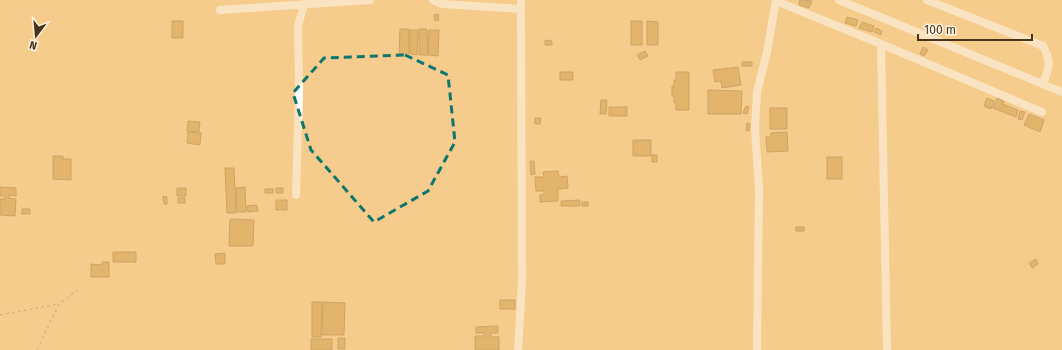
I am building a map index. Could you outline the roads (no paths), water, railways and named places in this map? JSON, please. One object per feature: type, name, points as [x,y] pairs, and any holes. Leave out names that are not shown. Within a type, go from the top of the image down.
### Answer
[{"type":"street","points":[[220,10],[370,0]]},
{"type":"street","points":[[433,0],[442,4],[522,4],[522,283],[518,350]]},
{"type":"street","points":[[757,350],[759,189],[755,128],[757,92],[767,52],[776,0],[1042,112]]},
{"type":"street","points":[[839,0],[1062,92]]},
{"type":"street","points":[[927,0],[1043,46],[1049,56],[1049,67],[1043,84]]},
{"type":"street","points":[[296,194],[298,26],[304,4]]},
{"type":"street","points":[[882,44],[887,350]]}]
